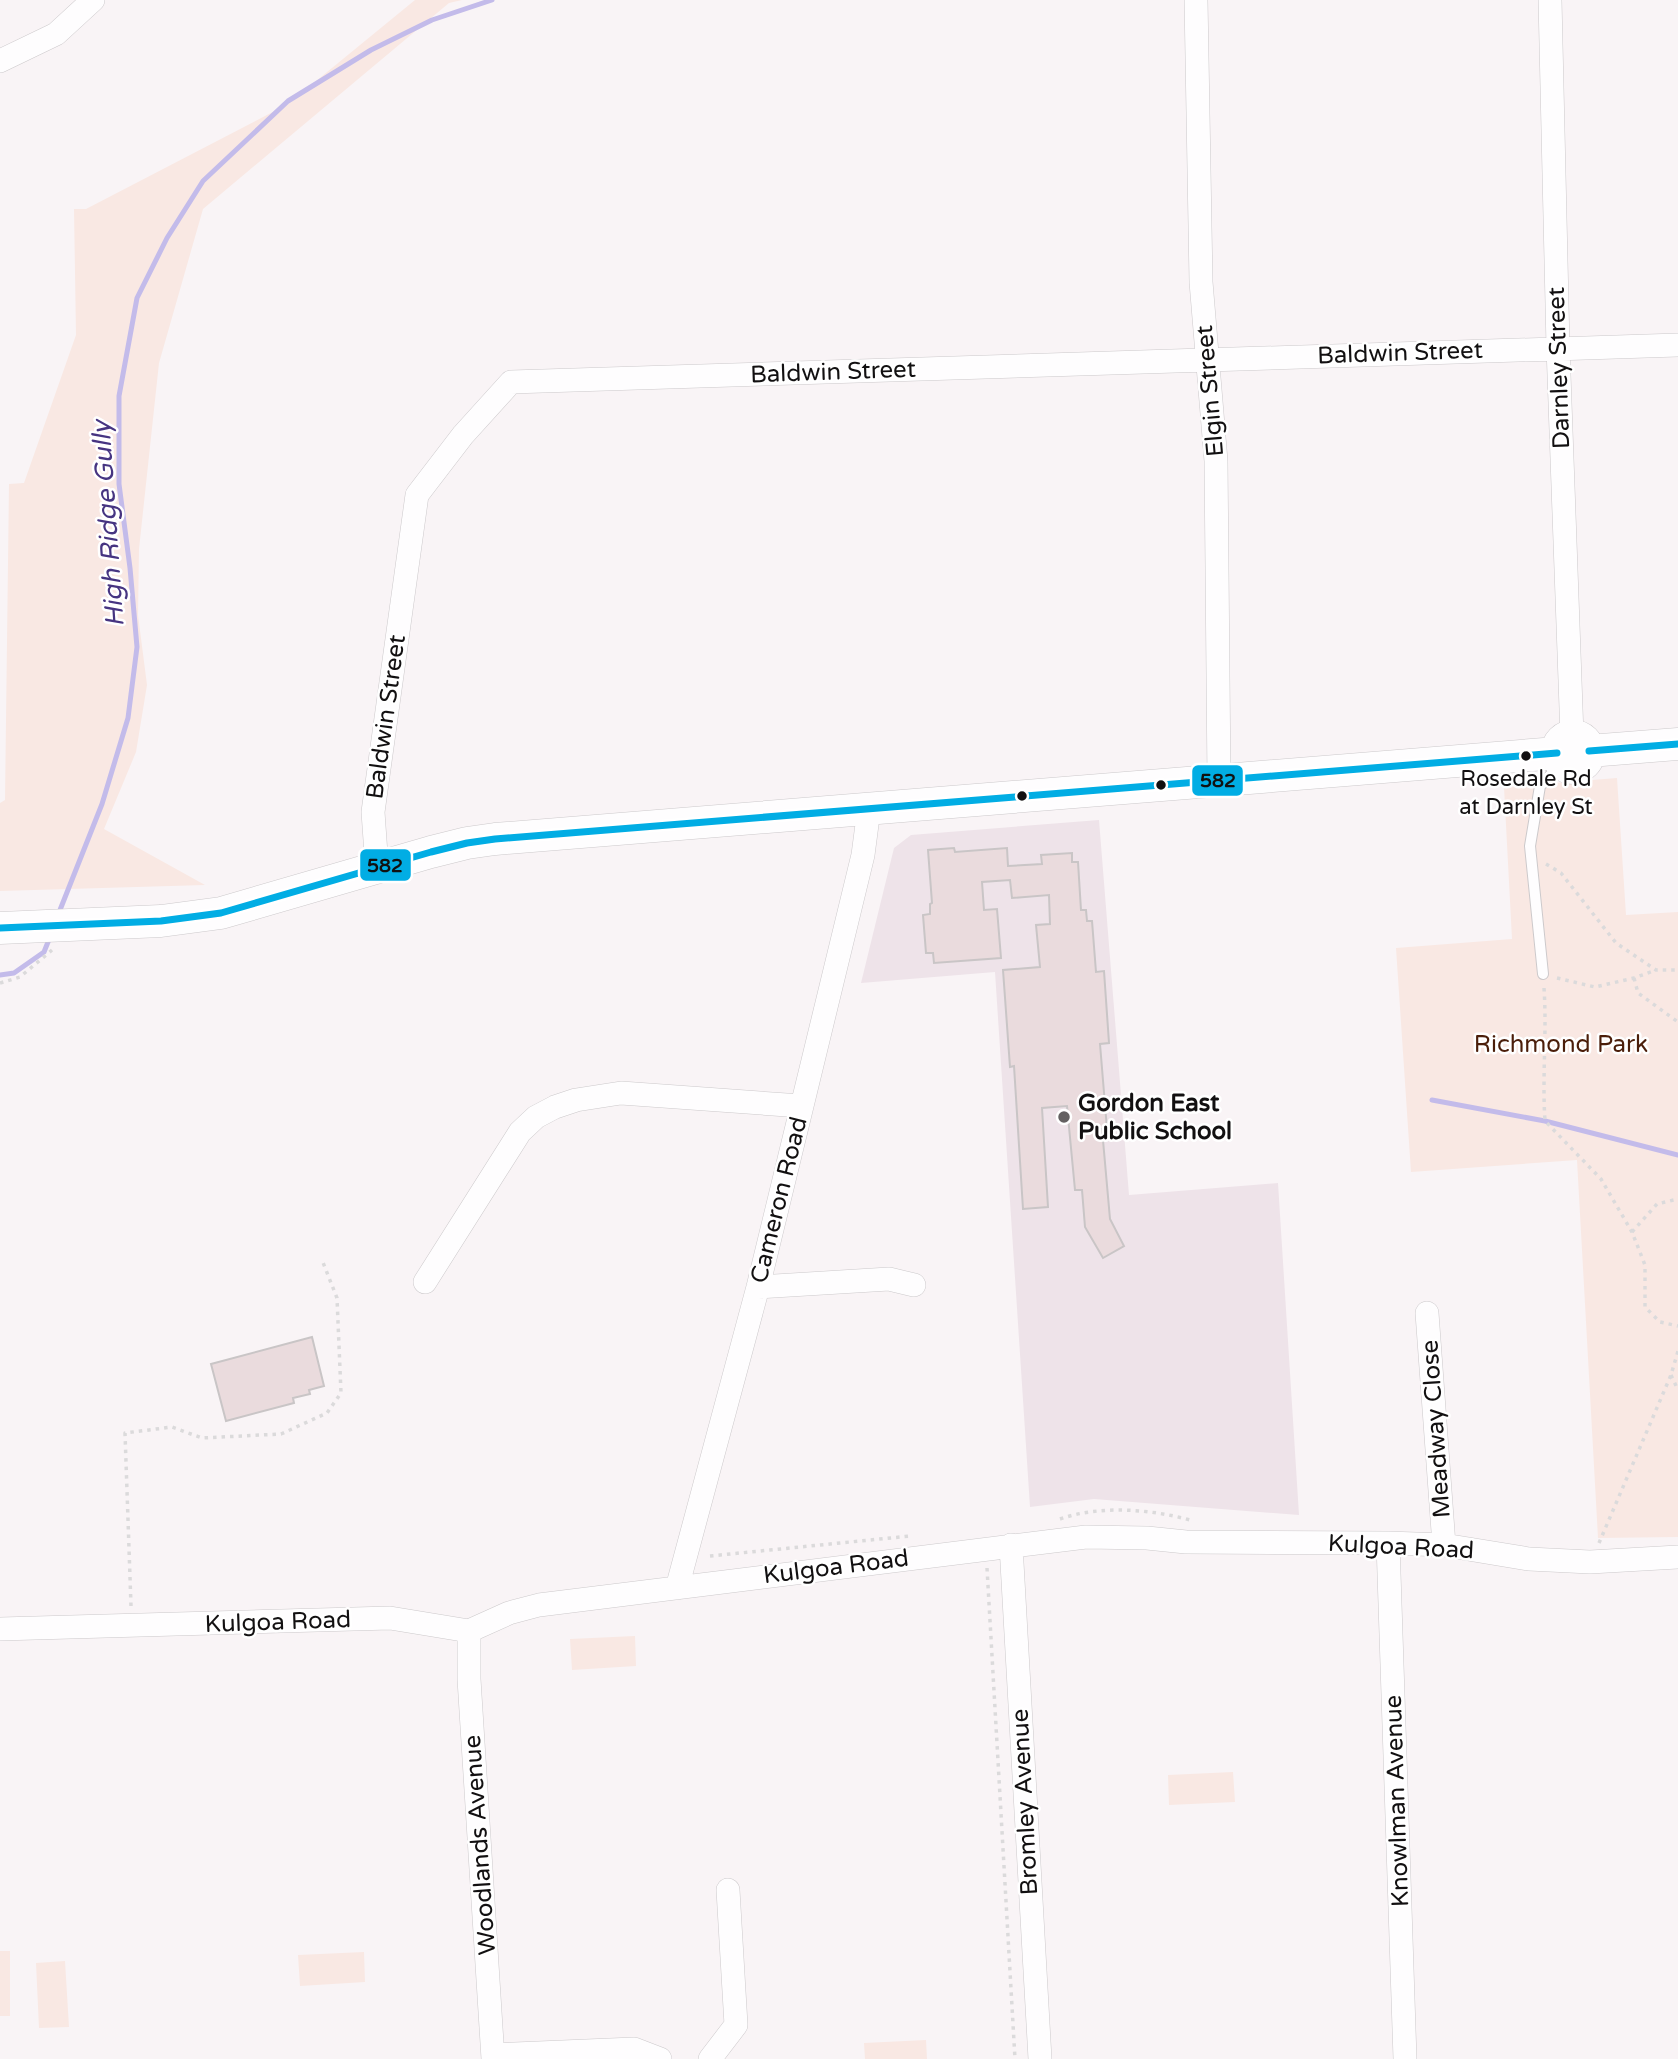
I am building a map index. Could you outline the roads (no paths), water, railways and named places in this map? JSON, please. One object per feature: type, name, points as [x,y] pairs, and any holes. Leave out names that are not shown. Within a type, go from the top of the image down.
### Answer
[{"type":"street","points":[[0,61],[56,34],[93,0]]},
{"type":"street","name":"Elgin Street","points":[[1196,0],[1201,282],[1216,461],[1219,782]]},
{"type":"street","name":"Darnley Street","points":[[1550,0],[1570,751]]},
{"type":"street","name":"Baldwin Street","points":[[377,868],[373,812],[417,495],[463,435],[511,382],[1678,345]]},
{"type":"street","points":[[14,928],[161,921],[221,913],[467,843],[1678,744]]},
{"type":"street","name":"Cameron Road","points":[[677,1588],[758,1287],[863,855],[869,809]]},
{"type":"street","points":[[425,1282],[520,1132],[536,1117],[555,1107],[576,1100],[621,1093],[801,1106]]},
{"type":"street","points":[[758,1287],[889,1279],[914,1285]]},
{"type":"street","name":"Meadway Close","points":[[1427,1312],[1444,1545]]},
{"type":"street","name":"Kulgoa Road","points":[[0,1629],[390,1618],[469,1631],[539,1605],[1086,1537],[1186,1542],[1444,1545],[1528,1559],[1590,1562],[1678,1557]]},
{"type":"street","name":"Knowlman Avenue","points":[[1388,1543],[1405,2059]]},
{"type":"street","name":"Bromley Avenue","points":[[1011,1545],[1040,2059]]},
{"type":"street","name":"Woodlands Avenue","points":[[469,1631],[469,1679],[493,2057]]},
{"type":"street","points":[[710,2059],[736,2025],[728,1890]]},
{"type":"street","points":[[493,2057],[635,2049],[660,2059]]},
{"type":"lane","points":[[1543,974],[1530,853],[1540,786],[1570,751]]},
{"type":"waterway","name":"High Ridge Gully","points":[[58,915],[102,804],[128,718],[137,647],[119,484],[119,396],[137,298],[167,238],[203,181],[288,101],[371,50],[432,20],[492,0]]},
{"type":"waterway","name":"High Ridge Gully","points":[[0,975],[14,973],[44,952],[50,937]]},
{"type":"waterway","points":[[1432,1100],[1545,1121],[1678,1155]]},
{"type":"place","name":"Rosedale Rd at Darnley St","points":[[1526,756]]},
{"type":"place","name":"Gordon East Public School","points":[[1064,1117]]},
{"type":"park label","name":"Richmond Park","points":[[1561,1044]]}]
